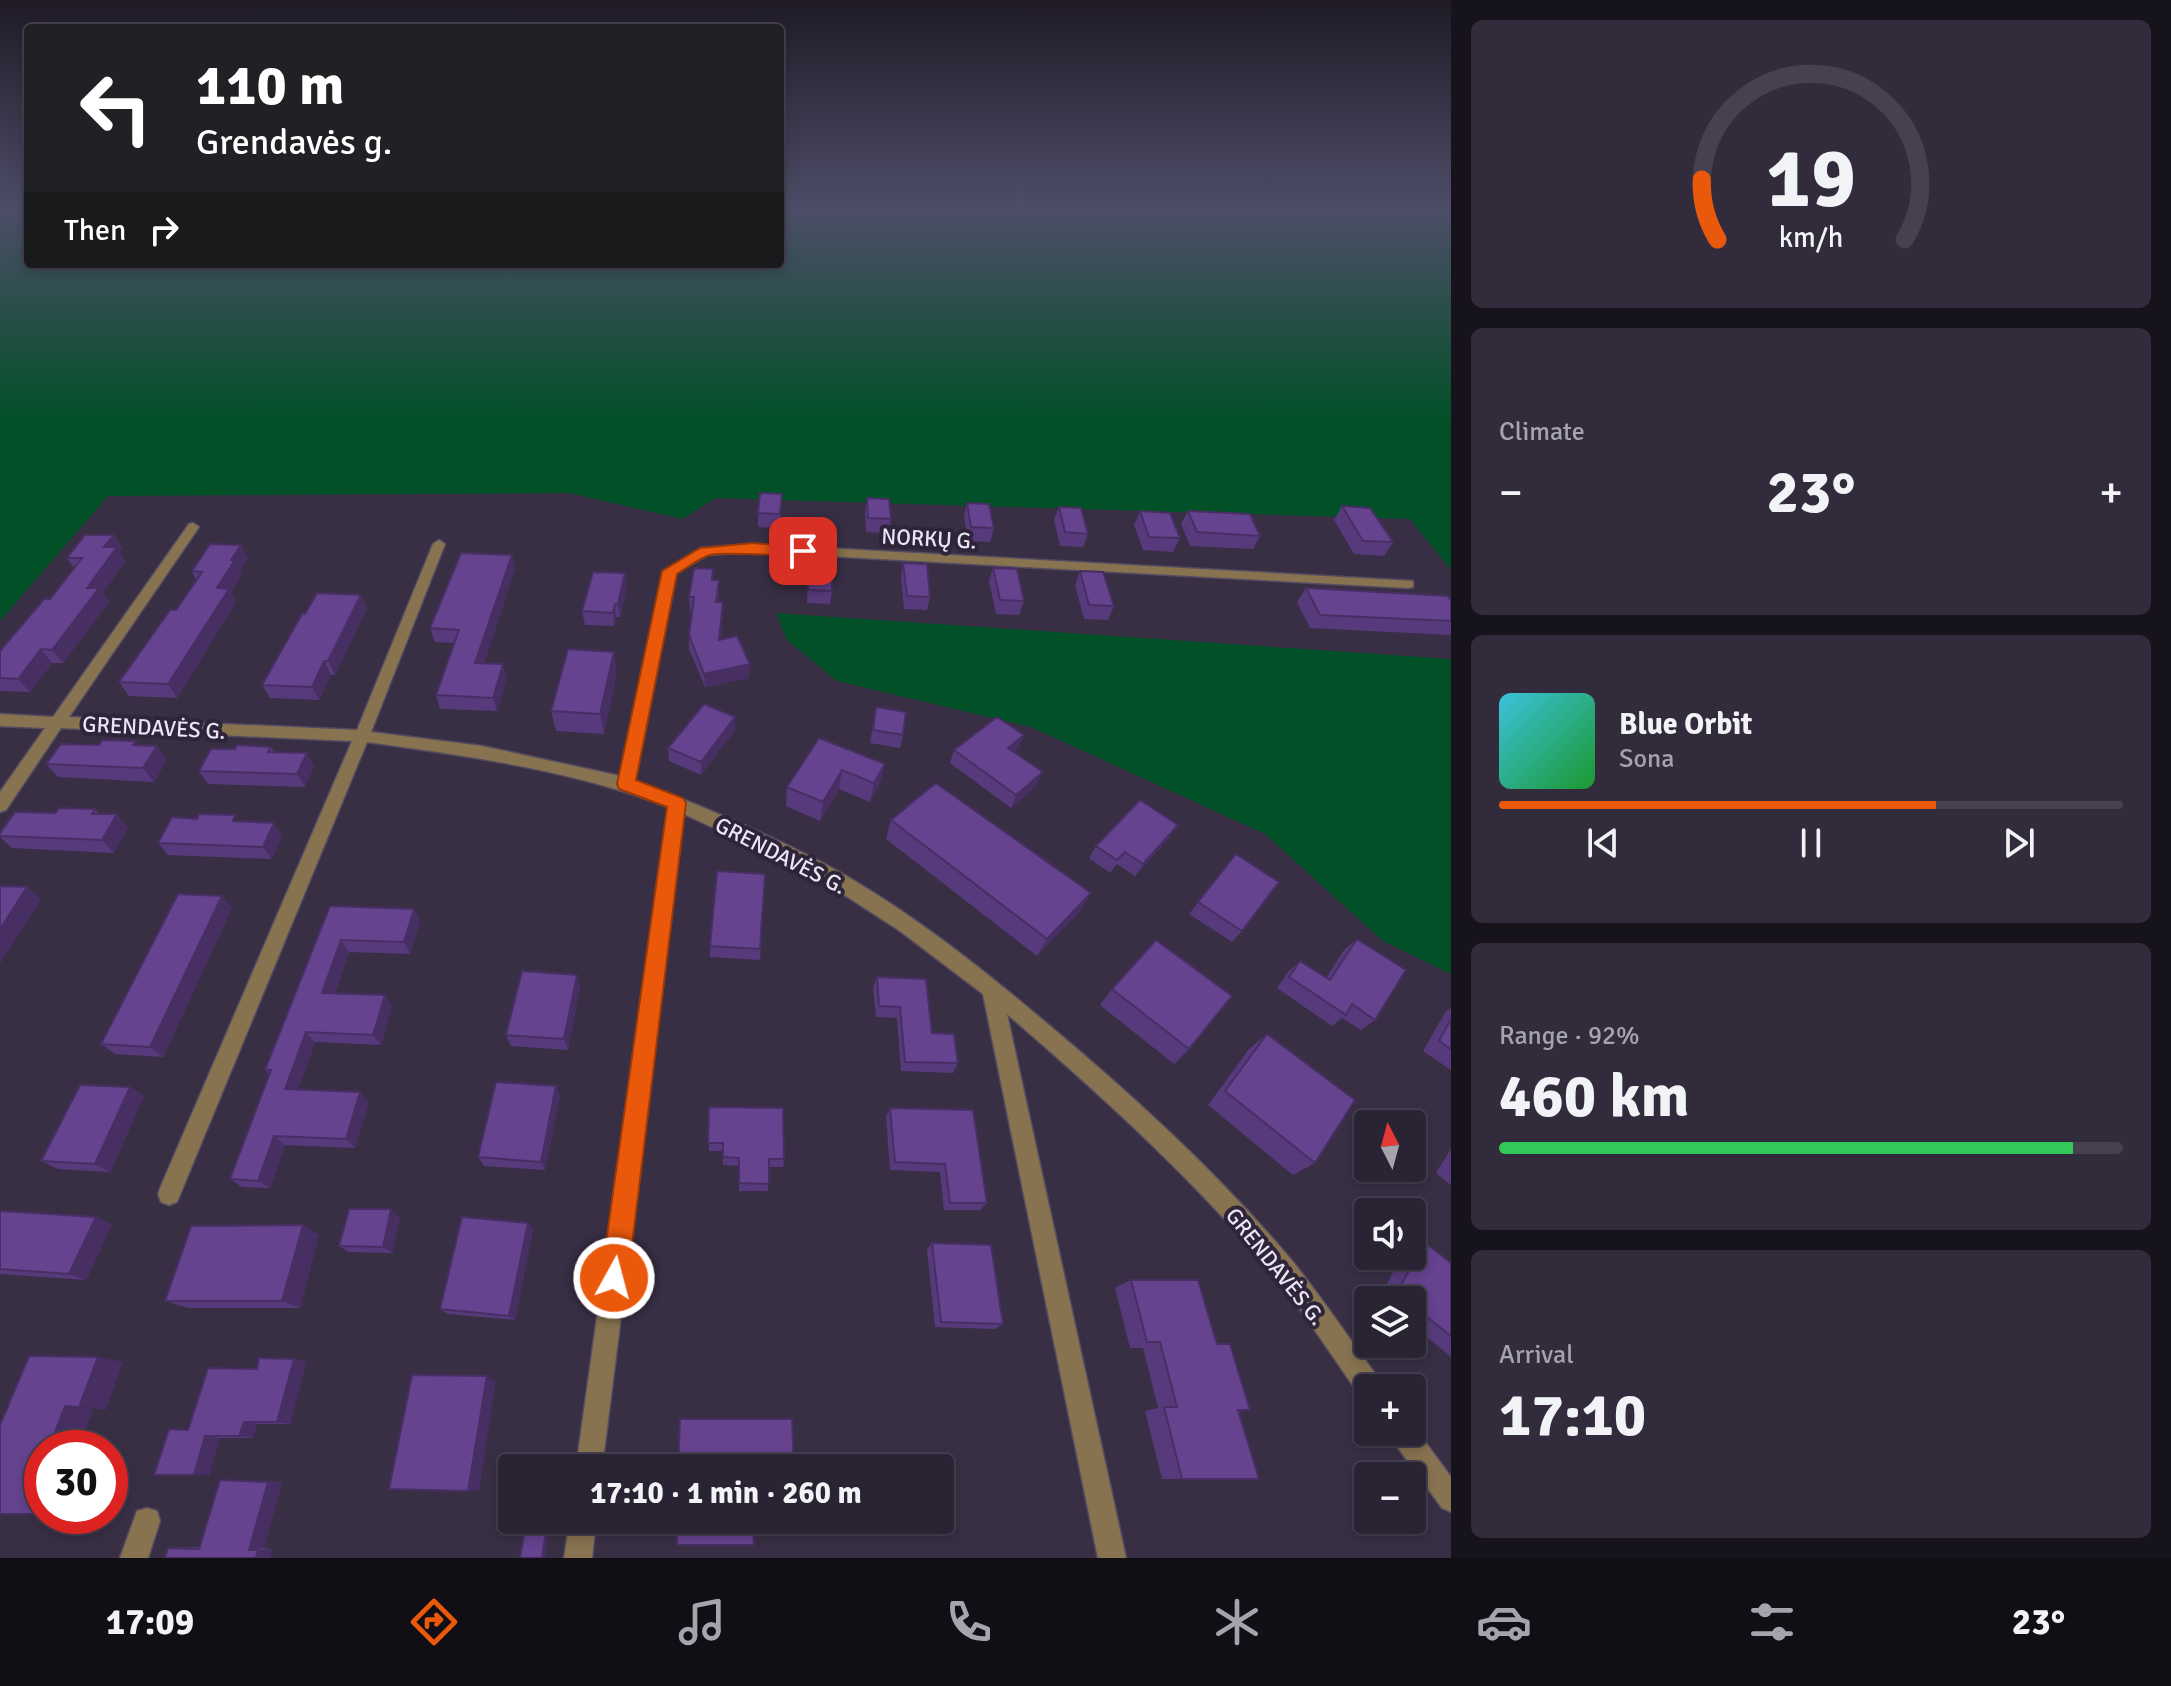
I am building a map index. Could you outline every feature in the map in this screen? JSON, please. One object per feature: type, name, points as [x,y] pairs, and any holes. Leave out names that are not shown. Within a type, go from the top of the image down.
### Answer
[{"type":"street","points":[[0,805],[193,527]]},
{"type":"street","points":[[169,1194],[362,736],[439,544]]},
{"type":"street","name":"NORKŲ G.","points":[[626,784],[670,571],[705,551],[753,548],[1408,584]]},
{"type":"street","name":"GRENDAVĖS G.","points":[[0,720],[362,736],[482,752],[626,784],[677,803],[818,869],[906,925],[992,989],[1107,1087],[1223,1202],[1285,1271],[1360,1374]]},
{"type":"street","points":[[591,1454],[677,803]]},
{"type":"street","points":[[992,989],[1112,1558]]},
{"type":"street","points":[[1412,1446],[1451,1499]]},
{"type":"street","points":[[134,1558],[147,1521]]},
{"type":"street","points":[[578,1558],[581,1534]]},
{"type":"green space","points":[[0,280],[1451,280],[1451,570],[1410,519],[716,498],[682,519],[569,493],[108,496],[0,621]]},
{"type":"green space","points":[[776,613],[1451,659],[1451,974],[1383,941],[1265,834],[1031,727],[837,681],[787,640]]},
{"type":"building","points":[[760,493],[782,494],[780,514],[758,513]]},
{"type":"building","points":[[867,498],[889,499],[891,519],[868,518]]},
{"type":"building","points":[[967,503],[989,504],[994,528],[971,527]]},
{"type":"building","points":[[1342,506],[1370,508],[1393,542],[1363,541]]},
{"type":"building","points":[[1059,507],[1081,508],[1088,534],[1065,532]]},
{"type":"building","points":[[1140,511],[1170,513],[1180,538],[1149,537]]},
{"type":"building","points":[[1188,511],[1250,514],[1260,536],[1197,532]]},
{"type":"building","points":[[85,535],[114,535],[104,547],[117,547],[87,588],[99,588],[52,650],[41,649],[18,679],[0,678],[0,651],[44,599],[50,599],[82,558],[67,558]]},
{"type":"building","points":[[210,544],[241,545],[217,588],[229,589],[168,684],[119,682],[170,610],[176,610],[202,572],[192,571]]},
{"type":"building","points":[[461,553],[512,555],[475,663],[503,664],[493,698],[436,695],[459,630],[430,628]]},
{"type":"building","points":[[809,558],[832,559],[832,591],[808,590]]},
{"type":"building","points":[[903,563],[927,564],[930,597],[907,596]]},
{"type":"building","points":[[694,568],[713,569],[712,580],[719,580],[716,602],[723,602],[719,640],[737,636],[750,664],[704,674],[689,635],[694,597],[689,597]]},
{"type":"building","points":[[993,568],[1017,569],[1024,601],[1000,600]]},
{"type":"building","points":[[1080,571],[1103,572],[1114,606],[1089,605]]},
{"type":"building","points":[[593,572],[625,573],[613,613],[582,611]]},
{"type":"building","points":[[1306,588],[1448,596],[1451,621],[1320,615]]},
{"type":"building","points":[[317,593],[361,595],[328,661],[324,661],[312,687],[262,685],[302,614],[305,614]]},
{"type":"building","points":[[568,649],[614,652],[600,714],[551,711]]},
{"type":"building","points":[[704,704],[735,717],[701,762],[668,748]]},
{"type":"building","points":[[876,707],[906,712],[903,735],[873,730]]},
{"type":"building","points":[[997,717],[1024,735],[1008,748],[1043,772],[1016,795],[954,750]]},
{"type":"building","points":[[819,738],[885,764],[874,783],[842,770],[823,802],[787,787]]},
{"type":"building","points":[[102,740],[136,741],[133,745],[157,746],[143,768],[46,764],[61,744],[99,745]]},
{"type":"building","points":[[237,745],[271,747],[268,752],[307,753],[297,774],[199,771],[211,749],[235,749]]},
{"type":"building","points":[[936,783],[1091,893],[1047,939],[891,820]]},
{"type":"building","points":[[1140,800],[1178,825],[1143,864],[1125,852],[1117,860],[1096,846]]},
{"type":"building","points":[[59,808],[95,809],[92,814],[117,814],[102,840],[0,836],[15,812],[55,813]]},
{"type":"building","points":[[199,814],[235,815],[233,821],[274,823],[263,847],[158,843],[172,817],[197,819]]},
{"type":"building","points":[[1236,854],[1279,882],[1242,931],[1198,902]]},
{"type":"building","points":[[717,871],[765,874],[760,949],[710,946]]},
{"type":"building","points":[[0,886],[27,887],[0,929]]},
{"type":"building","points":[[178,894],[222,896],[150,1047],[101,1044]]},
{"type":"building","points":[[330,906],[414,909],[404,942],[341,940],[322,993],[385,995],[373,1035],[306,1032],[285,1089],[360,1092],[346,1139],[274,1136],[258,1181],[230,1179],[271,1070],[265,1070]]},
{"type":"building","points":[[1357,939],[1406,970],[1375,1020],[1352,1004],[1346,1015],[1289,977],[1300,961],[1330,980]]},
{"type":"building","points":[[1156,940],[1232,996],[1189,1049],[1112,989]]},
{"type":"building","points":[[522,971],[577,975],[564,1039],[506,1035]]},
{"type":"building","points":[[877,977],[926,979],[932,1033],[954,1034],[958,1063],[905,1062],[900,1007],[879,1006]]},
{"type":"building","points":[[1451,1019],[1451,1049],[1439,1041]]},
{"type":"building","points":[[1267,1034],[1355,1100],[1315,1163],[1225,1091]]},
{"type":"building","points":[[496,1082],[556,1086],[541,1162],[478,1157]]},
{"type":"building","points":[[80,1085],[130,1087],[95,1164],[41,1161]]},
{"type":"building","points":[[709,1107],[783,1108],[784,1159],[769,1159],[769,1184],[739,1183],[739,1158],[723,1157],[723,1143],[708,1143]]},
{"type":"building","points":[[890,1108],[973,1110],[987,1203],[950,1203],[945,1164],[895,1162]]},
{"type":"building","points":[[349,1209],[391,1209],[383,1247],[339,1246]]},
{"type":"building","points":[[0,1211],[96,1217],[69,1274],[0,1269]]},
{"type":"building","points":[[462,1217],[528,1223],[509,1316],[440,1309]]},
{"type":"building","points":[[303,1225],[282,1301],[165,1301],[191,1226]]},
{"type":"building","points":[[932,1243],[991,1245],[1003,1324],[941,1322]]},
{"type":"building","points":[[1426,1244],[1451,1263],[1451,1336],[1426,1316],[1426,1286],[1401,1286],[1409,1270],[1426,1270]]},
{"type":"building","points":[[1131,1280],[1198,1280],[1217,1344],[1230,1344],[1250,1410],[1238,1410],[1259,1479],[1182,1479],[1164,1407],[1177,1407],[1160,1342],[1147,1342]]},
{"type":"building","points":[[29,1356],[98,1357],[79,1407],[65,1406],[56,1430],[24,1430],[24,1514],[0,1514],[0,1425]]},
{"type":"building","points":[[259,1358],[294,1359],[277,1422],[244,1422],[239,1436],[205,1436],[194,1475],[154,1475],[169,1429],[188,1430],[208,1368],[257,1369]]},
{"type":"building","points":[[412,1375],[487,1376],[468,1491],[389,1489]]},
{"type":"building","points":[[680,1419],[792,1419],[793,1454],[679,1454]]},
{"type":"building","points":[[220,1480],[268,1482],[249,1550],[258,1550],[256,1558],[165,1558],[168,1548],[199,1549]]},
{"type":"building","points":[[524,1534],[546,1534],[542,1558],[520,1558]]},
{"type":"building","points":[[677,1534],[754,1534],[754,1545],[677,1545]]},
{"type":"route","points":[[614,1278],[677,803],[626,784],[664,592],[670,571],[705,551],[753,548],[803,551]]}]
